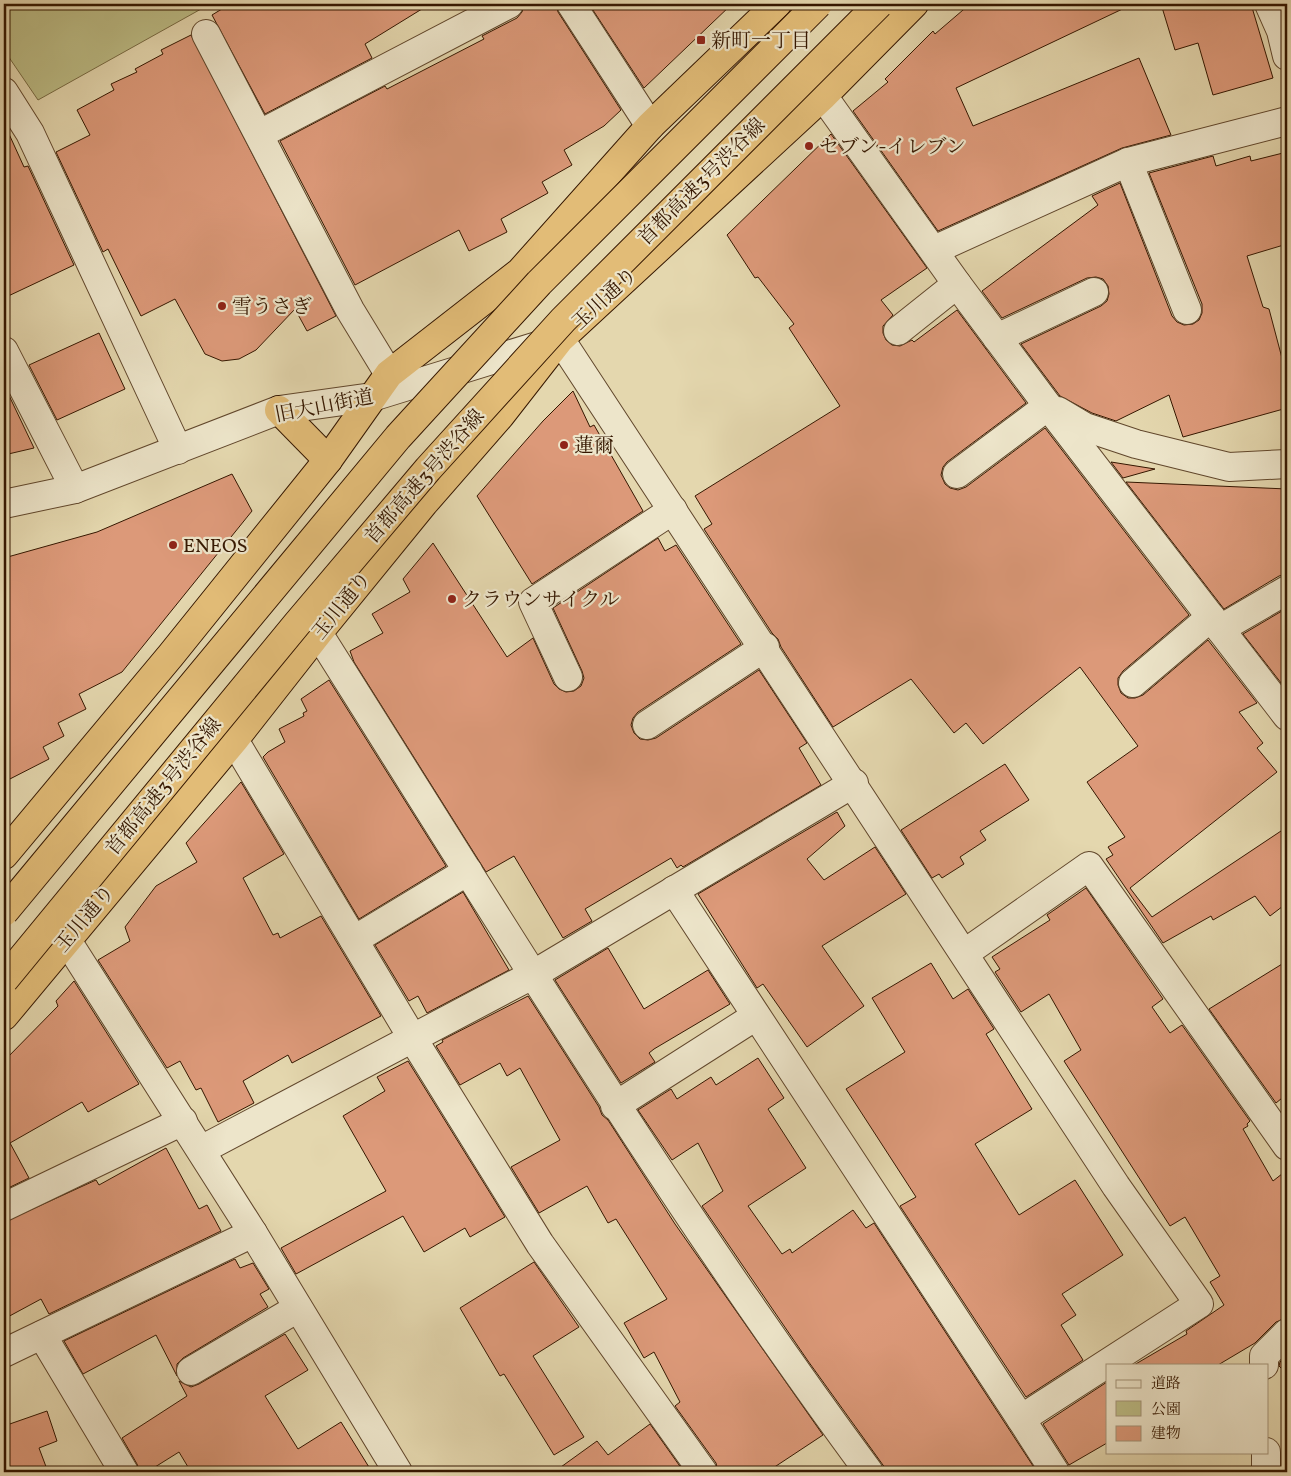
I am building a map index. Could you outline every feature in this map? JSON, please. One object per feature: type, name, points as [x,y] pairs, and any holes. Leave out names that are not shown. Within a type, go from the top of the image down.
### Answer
[{"type":"highway","points":[[5,849],[171,655],[328,460],[389,374],[520,272],[650,126],[777,4]]},
{"type":"highway","name":"首都高速3号渋谷線","points":[[4,912],[398,437],[539,283],[818,4]]},
{"type":"highway","name":"首都高速3号渋谷線","points":[[4,980],[296,625],[428,469],[563,320],[879,4]]},
{"type":"highway","name":"玉川通り","points":[[4,1016],[66,939],[234,740],[424,502],[500,416],[560,338],[823,96],[914,4]]},
{"type":"highway","points":[[279,410],[328,460]]},
{"type":"street","points":[[260,134],[509,4]]},
{"type":"street","points":[[571,4],[650,126]]},
{"type":"street","points":[[1269,4],[1281,31],[1287,56]]},
{"type":"street","points":[[206,34],[260,134],[350,310],[389,374]]},
{"type":"street","points":[[4,92],[30,133],[178,450]]},
{"type":"street","points":[[823,96],[997,338],[1287,716]]},
{"type":"street","points":[[934,250],[1128,162],[1287,121]]},
{"type":"street","points":[[1128,162],[1187,310]]},
{"type":"street","points":[[898,331],[957,284]]},
{"type":"street","points":[[997,338],[1094,292]]},
{"type":"street","points":[[560,338],[854,783],[1116,1186],[1199,1304],[1020,1419]]},
{"type":"street","name":"旧大山街道","points":[[4,504],[75,489],[279,410],[372,396],[560,338]]},
{"type":"street","points":[[4,351],[75,489]]},
{"type":"street","points":[[1048,406],[1085,427],[1102,433],[1136,444],[1229,467],[1287,464]]},
{"type":"street","points":[[957,474],[1048,406]]},
{"type":"street","points":[[568,677],[533,602],[673,510]]},
{"type":"street","points":[[1133,683],[1216,623],[1287,590]]},
{"type":"street","points":[[318,633],[534,974],[615,1106],[794,1370],[869,1472]]},
{"type":"street","points":[[647,725],[764,647]]},
{"type":"street","points":[[234,740],[540,1244],[703,1472]]},
{"type":"street","points":[[201,1150],[534,974],[854,783]]},
{"type":"street","points":[[965,954],[1089,866],[1287,1146]]},
{"type":"street","points":[[354,940],[468,871]]},
{"type":"street","points":[[674,890],[1055,1472]]},
{"type":"street","points":[[66,939],[253,1233],[398,1472]]},
{"type":"street","points":[[615,1106],[756,1016]]},
{"type":"street","points":[[4,1207],[183,1121]]},
{"type":"street","points":[[4,1353],[253,1233]]},
{"type":"street","points":[[191,1371],[298,1308]]},
{"type":"street","points":[[1264,1364],[1264,1356],[1287,1333]]},
{"type":"street","points":[[42,1335],[124,1472]]},
{"type":"street","points":[[1266,1454],[1266,1472]]},
{"type":"green space","points":[[4,4],[210,4],[38,100],[4,50]]},
{"type":"building","points":[[230,4],[430,4],[365,44],[372,58],[265,114],[212,15]]},
{"type":"building","points":[[524,4],[556,4],[558,12],[621,110],[604,126],[564,150],[572,165],[542,182],[548,193],[501,219],[507,232],[469,251],[459,230],[355,285],[280,141],[385,86],[387,89],[484,39],[482,36],[517,18],[522,12]]},
{"type":"building","points":[[589,4],[732,4],[644,88]]},
{"type":"building","points":[[970,4],[1133,4],[956,88],[973,126],[1139,58],[1171,135],[1122,148],[938,231],[853,111],[888,82],[885,79],[933,31],[935,34]]},
{"type":"building","points":[[1161,4],[1251,4],[1273,78],[1213,95],[1198,43],[1175,50]]},
{"type":"building","points":[[191,35],[336,316],[307,331],[295,309],[256,350],[239,359],[222,361],[205,354],[175,299],[141,316],[108,249],[103,252],[56,152],[90,135],[77,110],[114,90],[111,84],[137,72],[135,69],[163,54],[161,50]]},
{"type":"building","points":[[4,123],[24,167],[28,166],[74,265],[4,298]]},
{"type":"building","points":[[831,134],[927,268],[881,300],[893,315],[883,326],[886,340],[892,345],[900,346],[912,340],[914,342],[957,310],[1026,403],[947,462],[943,467],[941,475],[945,484],[950,488],[958,490],[966,487],[1045,428],[1189,615],[1123,671],[1118,678],[1121,693],[1128,698],[1143,695],[1208,640],[1257,703],[1239,712],[1263,743],[1257,748],[1277,772],[1130,888],[1152,917],[1287,827],[1287,903],[1270,916],[1255,896],[1213,920],[1211,916],[1163,943],[1106,859],[1113,855],[1108,847],[1125,837],[1087,782],[1138,746],[1080,667],[983,744],[966,723],[954,733],[911,679],[833,727],[781,647],[778,639],[772,633],[704,529],[712,524],[695,496],[840,406],[789,328],[794,324],[758,277],[755,278],[727,235]]},
{"type":"building","points":[[1287,152],[1287,244],[1247,256],[1263,307],[1269,309],[1287,377],[1287,408],[1183,437],[1169,395],[1116,421],[1092,413],[1060,396],[1021,344],[1101,306],[1107,301],[1109,294],[1108,286],[1103,279],[1096,277],[1087,278],[1002,318],[982,291],[1098,205],[1092,196],[1120,183],[1172,316],[1177,322],[1184,325],[1193,324],[1199,320],[1202,313],[1202,304],[1149,173],[1213,156],[1216,166],[1250,156],[1251,161]]},
{"type":"building","points":[[99,333],[125,389],[57,420],[29,365]]},
{"type":"building","points":[[4,385],[34,448],[4,455]]},
{"type":"building","points":[[573,391],[590,427],[594,425],[643,511],[532,584],[477,496],[543,421]]},
{"type":"building","points":[[1111,462],[1155,469],[1123,478]]},
{"type":"building","points":[[232,474],[252,511],[122,672],[79,694],[86,709],[58,723],[64,736],[43,747],[49,759],[4,782],[4,558],[97,532]]},
{"type":"building","points":[[1126,482],[1287,489],[1287,574],[1279,576],[1224,609]]},
{"type":"building","points":[[658,538],[665,551],[676,545],[741,644],[638,712],[633,718],[631,725],[634,733],[640,739],[656,738],[759,670],[807,743],[799,748],[821,785],[683,867],[681,865],[677,868],[671,858],[585,909],[592,921],[563,938],[514,856],[486,872],[354,662],[350,651],[383,633],[372,614],[410,592],[403,579],[433,543],[507,657],[533,638],[554,684],[566,692],[574,691],[581,686],[584,678],[553,608]]},
{"type":"building","points":[[1287,608],[1287,686],[1285,688],[1243,634]]},
{"type":"building","points":[[329,680],[446,866],[359,919],[263,757],[285,742],[279,729],[304,716],[303,713],[307,711],[301,699]]},
{"type":"building","points":[[1005,764],[1029,800],[980,831],[986,840],[960,857],[964,864],[942,878],[939,874],[932,878],[901,830]]},
{"type":"building","points":[[241,782],[284,854],[243,878],[273,935],[278,933],[280,938],[321,916],[381,1016],[292,1063],[288,1055],[243,1081],[254,1103],[218,1122],[201,1088],[196,1090],[180,1061],[167,1068],[98,960],[130,941],[125,927],[156,886],[197,862],[186,843]]},
{"type":"building","points":[[837,812],[845,826],[807,859],[824,880],[875,847],[906,894],[822,946],[864,1006],[807,1047],[763,984],[757,988],[698,894]]},
{"type":"building","points":[[1086,888],[1163,999],[1152,1007],[1170,1033],[1182,1025],[1250,1121],[1247,1124],[1248,1126],[1243,1129],[1273,1181],[1287,1170],[1287,1318],[1276,1322],[1255,1343],[1220,1364],[1136,1364],[1187,1334],[1186,1331],[1224,1305],[1210,1282],[1220,1276],[1185,1217],[1170,1226],[1064,1061],[1081,1050],[1049,994],[1021,1012],[995,972],[1000,969],[992,957],[1050,920],[1047,915]]},
{"type":"building","points":[[463,892],[509,970],[427,1013],[418,996],[409,1001],[375,945]]},
{"type":"building","points":[[608,948],[644,1009],[708,970],[730,1004],[654,1049],[649,1053],[655,1062],[621,1083],[555,980]]},
{"type":"building","points":[[1287,961],[1287,1094],[1276,1103],[1209,1009]]},
{"type":"building","points":[[931,963],[953,999],[968,989],[994,1029],[986,1034],[1032,1109],[975,1144],[1019,1215],[1075,1180],[1123,1255],[1062,1294],[1076,1315],[1061,1325],[1083,1360],[1026,1397],[900,1206],[916,1197],[846,1089],[905,1052],[872,998]]},
{"type":"building","points":[[74,981],[139,1084],[88,1112],[82,1102],[10,1143],[29,1178],[4,1190],[4,1061],[58,1006],[56,1001]]},
{"type":"building","points":[[528,996],[599,1107],[602,1115],[608,1120],[675,1224],[823,1435],[767,1472],[718,1472],[716,1463],[675,1406],[680,1402],[654,1352],[644,1358],[624,1323],[667,1299],[616,1219],[608,1223],[587,1186],[539,1213],[511,1167],[560,1140],[520,1068],[507,1076],[500,1063],[460,1085],[436,1046],[443,1042],[442,1040]]},
{"type":"building","points":[[758,1058],[784,1098],[768,1109],[806,1168],[748,1206],[782,1254],[790,1249],[792,1253],[853,1210],[866,1228],[874,1223],[1037,1472],[888,1472],[808,1361],[702,1206],[723,1191],[698,1143],[672,1160],[638,1110],[671,1089],[677,1099],[711,1077],[716,1085]]},
{"type":"building","points":[[408,1061],[505,1217],[470,1237],[465,1228],[424,1252],[403,1216],[296,1274],[281,1248],[386,1191],[343,1116],[385,1091],[377,1077]]},
{"type":"building","points":[[166,1148],[199,1209],[207,1205],[221,1231],[49,1314],[41,1299],[4,1319],[4,1222],[96,1180],[99,1185]]},
{"type":"building","points":[[235,1259],[240,1268],[253,1263],[269,1289],[260,1294],[268,1307],[183,1358],[177,1364],[177,1376],[156,1335],[83,1374],[64,1341]]},
{"type":"building","points":[[534,1262],[579,1327],[533,1356],[584,1437],[554,1455],[504,1374],[500,1376],[460,1308]]},
{"type":"building","points":[[285,1334],[308,1370],[265,1396],[298,1449],[341,1422],[372,1472],[191,1472],[179,1452],[147,1472],[140,1472],[122,1438],[187,1396],[179,1381],[191,1387],[199,1384]]},
{"type":"building","points":[[1287,1355],[1287,1374],[1279,1366],[1280,1362]]},
{"type":"building","points":[[1106,1383],[1106,1444],[1069,1465],[1043,1424]]},
{"type":"building","points":[[47,1411],[57,1441],[39,1448],[48,1472],[4,1472],[4,1426]]},
{"type":"building","points":[[650,1424],[684,1472],[554,1472],[597,1441],[608,1455]]},
{"type":"place","name":"新町一丁目","points":[[701,40]]},
{"type":"place","name":"セブン-イレブン","points":[[809,146]]},
{"type":"place","name":"雪うさぎ","points":[[222,306]]},
{"type":"place","name":"蓮爾","points":[[564,445]]},
{"type":"place","name":"ENEOS","points":[[173,545]]},
{"type":"place","name":"クラウンサイクル","points":[[452,599]]}]
